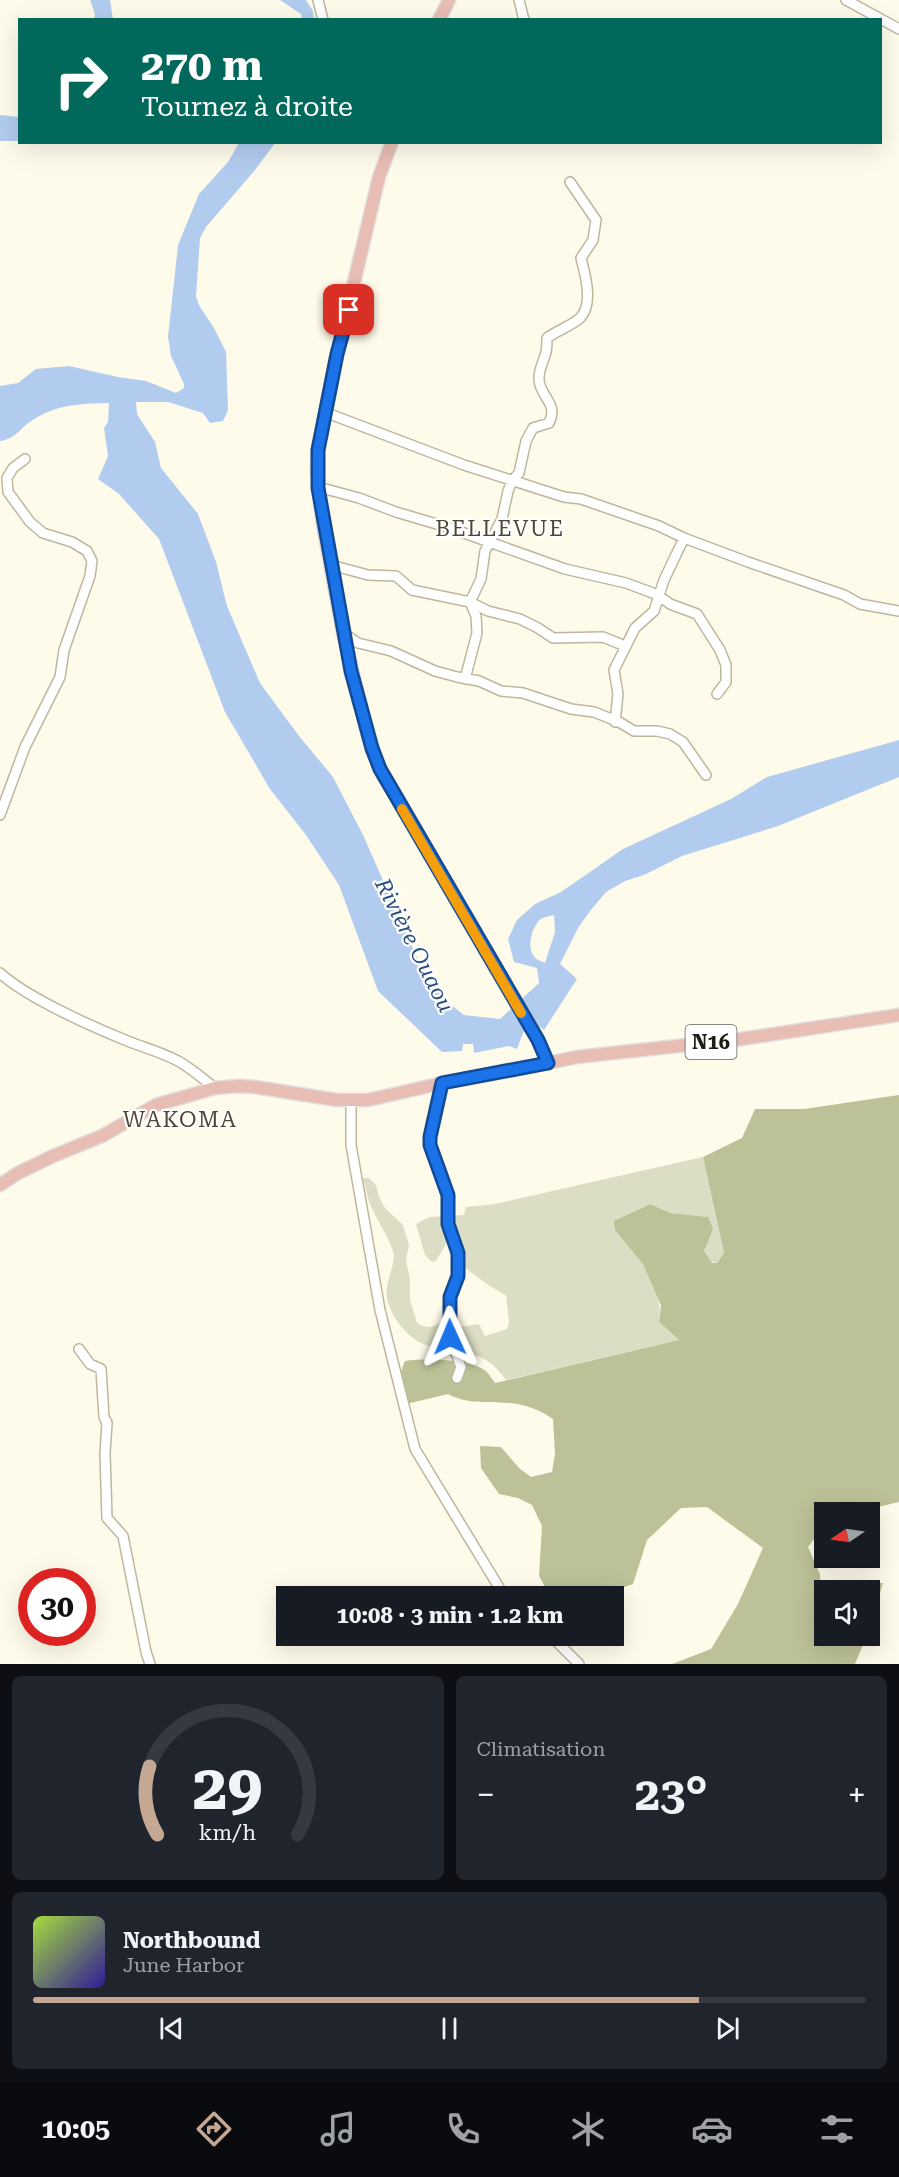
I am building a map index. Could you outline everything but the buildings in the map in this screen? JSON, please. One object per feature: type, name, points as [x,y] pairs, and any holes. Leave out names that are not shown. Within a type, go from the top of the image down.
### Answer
[{"type":"main road","points":[[440,18],[449,0]]},
{"type":"main road","points":[[391,144],[379,177],[365,235],[337,354],[318,450],[318,488],[331,565],[343,633],[364,721],[380,769],[538,1040],[548,1063]]},
{"type":"main road","name":"N16","points":[[0,1185],[18,1173],[53,1156],[102,1136],[156,1105],[215,1088],[255,1087],[351,1101],[368,1100],[577,1057],[795,1032],[899,1015]]},
{"type":"street","points":[[318,0],[322,18]]},
{"type":"street","points":[[519,0],[524,18]]},
{"type":"street","points":[[846,0],[879,18]]},
{"type":"street","points":[[882,20],[899,29]]},
{"type":"street","points":[[465,679],[477,633],[476,616],[470,602],[481,579],[485,551],[502,519],[508,491],[512,481],[519,473],[526,441],[533,428],[549,423],[553,414],[550,402],[539,384],[538,376],[546,354],[547,338],[580,318],[586,305],[586,278],[581,258],[593,240],[596,220],[570,182]]},
{"type":"street","points":[[327,413],[406,444],[512,481],[564,497],[581,499],[659,526],[684,538],[844,595],[860,604],[899,610]]},
{"type":"street","points":[[0,815],[35,724],[52,696],[60,677],[64,650],[90,576],[92,561],[87,551],[72,542],[43,533],[30,522],[8,492],[7,478],[13,468],[25,459]]},
{"type":"street","points":[[318,488],[359,498],[565,569],[626,583],[658,595],[670,604],[697,614],[720,650],[726,665],[726,682],[717,694]]},
{"type":"street","points":[[615,722],[618,694],[614,670],[635,628],[654,611],[658,595],[684,538]]},
{"type":"street","points":[[331,565],[368,575],[396,576],[412,590],[470,602],[488,611],[520,619],[553,638],[603,637],[625,646]]},
{"type":"street","points":[[343,633],[358,643],[392,651],[435,671],[479,681],[501,692],[523,693],[572,709],[594,712],[634,731],[657,731],[669,734],[683,742],[706,776]]},
{"type":"street","points":[[0,973],[27,992],[70,1014],[124,1040],[178,1061],[215,1088]]},
{"type":"street","points":[[442,1083],[430,1145],[448,1195],[448,1224],[458,1253],[458,1276],[450,1297],[450,1337],[461,1367],[457,1378]]},
{"type":"street","points":[[351,1101],[351,1145],[380,1310],[414,1449],[498,1586]]},
{"type":"street","points":[[79,1348],[90,1364],[101,1369],[104,1417],[107,1423],[107,1518],[123,1536],[150,1664]]},
{"type":"street","points":[[561,1646],[579,1664]]},
{"type":"green space","points":[[899,1095],[899,1502],[880,1507],[880,1502],[814,1502],[814,1539],[808,1547],[814,1560],[814,1568],[817,1568],[820,1574],[820,1580],[814,1580],[814,1646],[862,1646],[855,1664],[672,1664],[711,1649],[738,1604],[763,1548],[707,1507],[681,1508],[647,1540],[633,1584],[624,1587],[544,1586],[539,1576],[542,1526],[532,1505],[518,1498],[499,1494],[481,1468],[480,1446],[501,1447],[519,1468],[531,1477],[552,1472],[555,1454],[553,1419],[538,1410],[521,1405],[470,1401],[448,1394],[402,1405],[401,1371],[405,1361],[458,1362],[479,1367],[486,1371],[495,1383],[679,1340],[659,1322],[661,1305],[643,1264],[615,1230],[614,1221],[650,1204],[671,1213],[708,1217],[713,1229],[704,1251],[712,1263],[717,1263],[724,1253],[703,1157],[742,1138],[755,1109],[804,1109]]},
{"type":"green space","points":[[703,1157],[724,1253],[717,1263],[705,1261],[708,1217],[671,1213],[650,1204],[614,1221],[640,1255],[653,1280],[659,1307],[659,1322],[679,1340],[506,1380],[486,1360],[466,1353],[434,1347],[414,1339],[401,1327],[391,1311],[387,1286],[394,1255],[367,1195],[363,1178],[369,1178],[376,1185],[385,1208],[403,1225],[409,1245],[406,1260],[410,1279],[410,1300],[417,1323],[430,1327],[440,1324],[460,1327],[479,1324],[485,1336],[507,1329],[509,1322],[506,1295],[480,1279],[461,1263],[452,1240],[447,1242],[436,1261],[432,1262],[425,1255],[416,1224],[429,1217],[464,1215],[466,1207],[495,1204]]},
{"type":"water","points":[[90,0],[110,0],[113,18],[94,18]]},
{"type":"water","points":[[280,0],[306,0],[313,11],[314,18],[302,18],[301,14]]},
{"type":"water","points":[[0,115],[18,117],[18,141],[0,141]]},
{"type":"water","points":[[238,144],[274,144],[206,227],[200,238],[196,297],[226,352],[228,410],[223,421],[210,423],[203,413],[168,402],[136,402],[137,414],[155,442],[161,468],[198,514],[216,562],[227,606],[260,683],[333,777],[363,835],[426,978],[445,1000],[464,1015],[500,1019],[539,983],[537,968],[514,962],[508,939],[517,920],[535,904],[561,892],[623,849],[731,799],[767,777],[899,740],[899,777],[778,826],[682,856],[644,875],[625,881],[606,892],[578,928],[560,964],[577,979],[544,1030],[537,1025],[525,1028],[517,1049],[509,1046],[474,1053],[473,1044],[463,1044],[462,1051],[442,1052],[378,991],[339,885],[306,835],[270,789],[225,712],[159,539],[119,494],[98,479],[108,456],[104,428],[108,422],[109,403],[78,405],[50,411],[31,421],[14,436],[0,441],[0,386],[18,383],[36,369],[69,366],[146,381],[176,393],[184,388],[171,356],[168,337],[178,245],[199,194],[228,162]],"holes":[[[554,915],[555,932],[545,963],[534,957],[530,947],[533,931],[538,922],[542,918]]]},
{"type":"slow traffic","points":[[402,809],[521,1013]]},
{"type":"district","name":"BELLEVUE","points":[[500,528]]},
{"type":"district","name":"WAKOMA","points":[[180,1119]]},
{"type":"route","points":[[349,310],[337,354],[318,450],[317,469],[323,525],[343,633],[364,721],[380,769],[538,1040],[548,1063],[442,1083],[430,1145],[432,1157],[448,1195],[448,1224],[458,1253],[458,1276],[450,1297],[450,1337]]},
{"type":"water label","name":"Rivière Ouaou","points":[[415,945]]}]
